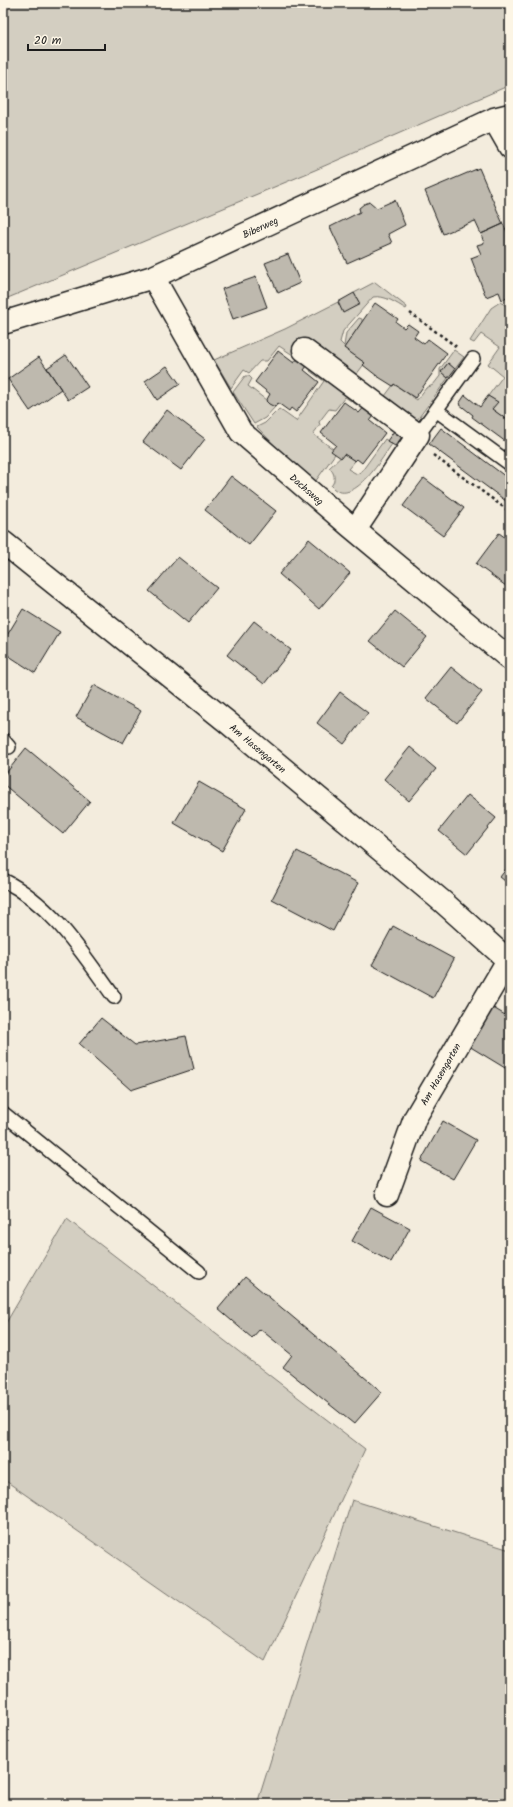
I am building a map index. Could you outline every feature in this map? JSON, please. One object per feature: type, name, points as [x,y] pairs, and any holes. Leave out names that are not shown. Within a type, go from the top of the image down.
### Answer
[{"type":"street","points":[[502,117],[510,147]]},
{"type":"street","name":"Biberweg","points":[[3,323],[153,277],[502,117]]},
{"type":"street","name":"Dachsweg","points":[[153,277],[241,432],[355,530],[510,659]]},
{"type":"street","points":[[304,350],[416,438],[355,530]]},
{"type":"street","name":"Am Hasengarten","points":[[3,542],[226,721],[443,902],[509,961],[415,1118],[387,1195]]},
{"type":"lane","points":[[416,438],[474,359]]},
{"type":"lane","points":[[436,410],[510,464]]},
{"type":"lane","points":[[3,880],[26,893],[42,906],[62,926],[114,997]]},
{"type":"lane","points":[[3,1113],[199,1272]]},
{"type":"path","points":[[410,313],[474,359]]},
{"type":"path","points":[[416,438],[510,512]]},
{"type":"shaded area","points":[[3,3],[510,3],[510,85],[315,170],[3,300]]},
{"type":"shaded area","points":[[375,282],[407,307],[406,309],[386,298],[373,297],[343,331],[340,342],[344,346],[346,333],[359,318],[362,319],[362,322],[344,348],[365,363],[353,379],[303,342],[293,355],[279,346],[267,361],[260,361],[249,373],[244,370],[231,388],[214,360],[285,329],[338,302],[343,312],[360,304],[354,293]]},
{"type":"shaded area","points":[[500,302],[510,308],[510,422],[492,409],[497,402],[488,396],[503,376],[488,364],[500,347],[481,334],[474,343],[470,341],[491,308]]},
{"type":"shaded area","points":[[454,350],[464,357],[455,369],[448,363],[441,372],[448,378],[414,424],[382,400],[394,384],[417,400],[426,388],[433,385],[440,376],[440,369]]},
{"type":"shaded area","points":[[316,362],[363,398],[357,405],[345,397],[335,410],[329,409],[319,422],[320,425],[313,434],[333,449],[335,454],[315,482],[284,455],[257,427],[265,423],[279,409],[296,421],[324,381],[310,371]]},
{"type":"shaded area","points":[[245,376],[249,376],[252,379],[248,386],[275,407],[265,418],[254,424],[233,392]]},
{"type":"shaded area","points":[[385,439],[392,444],[374,470],[357,487],[348,492],[339,492],[331,486],[334,482],[334,477],[333,472],[329,468],[344,454],[355,461],[348,469],[357,474],[362,471]]},
{"type":"shaded area","points":[[67,1219],[365,1449],[265,1662],[3,1479],[3,1328]]},
{"type":"shaded area","points":[[352,1500],[510,1550],[510,1804],[257,1804]]},
{"type":"building","points":[[479,168],[503,224],[481,234],[475,221],[443,234],[425,191]]},
{"type":"building","points":[[395,200],[405,225],[388,234],[392,243],[347,263],[330,227],[360,212],[359,208],[364,204],[370,202],[377,208]]},
{"type":"building","points":[[503,224],[510,237],[510,297],[502,300],[499,292],[486,297],[471,258],[481,254],[477,245],[484,243],[481,234]]},
{"type":"building","points":[[288,254],[300,283],[278,293],[265,263]]},
{"type":"building","points":[[256,277],[267,307],[233,319],[222,289]]},
{"type":"building","points":[[354,293],[360,304],[343,313],[338,302]]},
{"type":"building","points":[[375,303],[398,319],[396,322],[404,328],[408,324],[418,331],[414,337],[424,344],[428,339],[447,353],[415,398],[394,384],[393,386],[377,376],[363,365],[365,363],[344,348]]},
{"type":"building","points":[[278,351],[294,363],[301,354],[311,361],[304,370],[319,382],[296,412],[291,408],[289,411],[278,403],[275,407],[269,404],[266,401],[270,394],[255,382]]},
{"type":"building","points":[[66,355],[88,387],[68,400],[47,368]]},
{"type":"building","points":[[39,357],[61,389],[30,411],[8,379]]},
{"type":"building","points":[[448,363],[455,369],[448,378],[441,372]]},
{"type":"building","points":[[167,366],[180,384],[157,400],[145,381]]},
{"type":"building","points":[[465,395],[480,407],[488,396],[498,402],[492,409],[510,422],[510,445],[472,417],[473,415],[459,404]]},
{"type":"building","points":[[344,402],[359,413],[367,404],[377,412],[370,421],[385,433],[362,463],[357,459],[355,461],[344,454],[341,458],[331,451],[336,445],[321,433]]},
{"type":"building","points":[[167,410],[205,439],[181,470],[143,442]]},
{"type":"building","points":[[441,428],[510,480],[510,504],[429,444]]},
{"type":"building","points":[[394,431],[402,437],[395,446],[387,441]]},
{"type":"building","points":[[231,476],[276,511],[249,545],[205,510]]},
{"type":"building","points":[[424,478],[464,508],[443,536],[403,506]]},
{"type":"building","points":[[499,533],[510,541],[510,589],[476,564]]},
{"type":"building","points":[[309,539],[350,573],[319,609],[279,574]]},
{"type":"building","points":[[178,557],[217,588],[188,623],[149,591]]},
{"type":"building","points":[[23,609],[60,632],[35,673],[3,652],[3,642]]},
{"type":"building","points":[[395,611],[427,637],[402,667],[370,641]]},
{"type":"building","points":[[254,621],[291,650],[264,684],[227,655]]},
{"type":"building","points":[[451,667],[482,692],[457,723],[426,698]]},
{"type":"building","points":[[94,685],[141,711],[123,743],[76,717]]},
{"type":"building","points":[[340,692],[368,713],[344,744],[317,723]]},
{"type":"building","points":[[410,747],[436,769],[409,801],[384,779]]},
{"type":"building","points":[[26,748],[90,801],[63,834],[3,784],[3,777]]},
{"type":"building","points":[[199,782],[246,809],[222,851],[174,823]]},
{"type":"building","points":[[468,795],[496,818],[467,854],[439,831]]},
{"type":"building","points":[[297,851],[358,883],[333,931],[272,899]]},
{"type":"building","points":[[510,864],[510,885],[500,877]]},
{"type":"building","points":[[393,926],[454,959],[433,998],[372,965]]},
{"type":"building","points":[[487,1004],[510,1018],[510,1071],[464,1043]]},
{"type":"building","points":[[101,1018],[135,1045],[186,1036],[194,1069],[131,1090],[79,1044]]},
{"type":"building","points":[[443,1121],[476,1140],[453,1179],[421,1161]]},
{"type":"building","points":[[371,1207],[410,1228],[391,1262],[352,1241]]},
{"type":"building","points":[[245,1277],[382,1392],[354,1424],[283,1367],[292,1355],[260,1329],[252,1338],[218,1309]]}]
